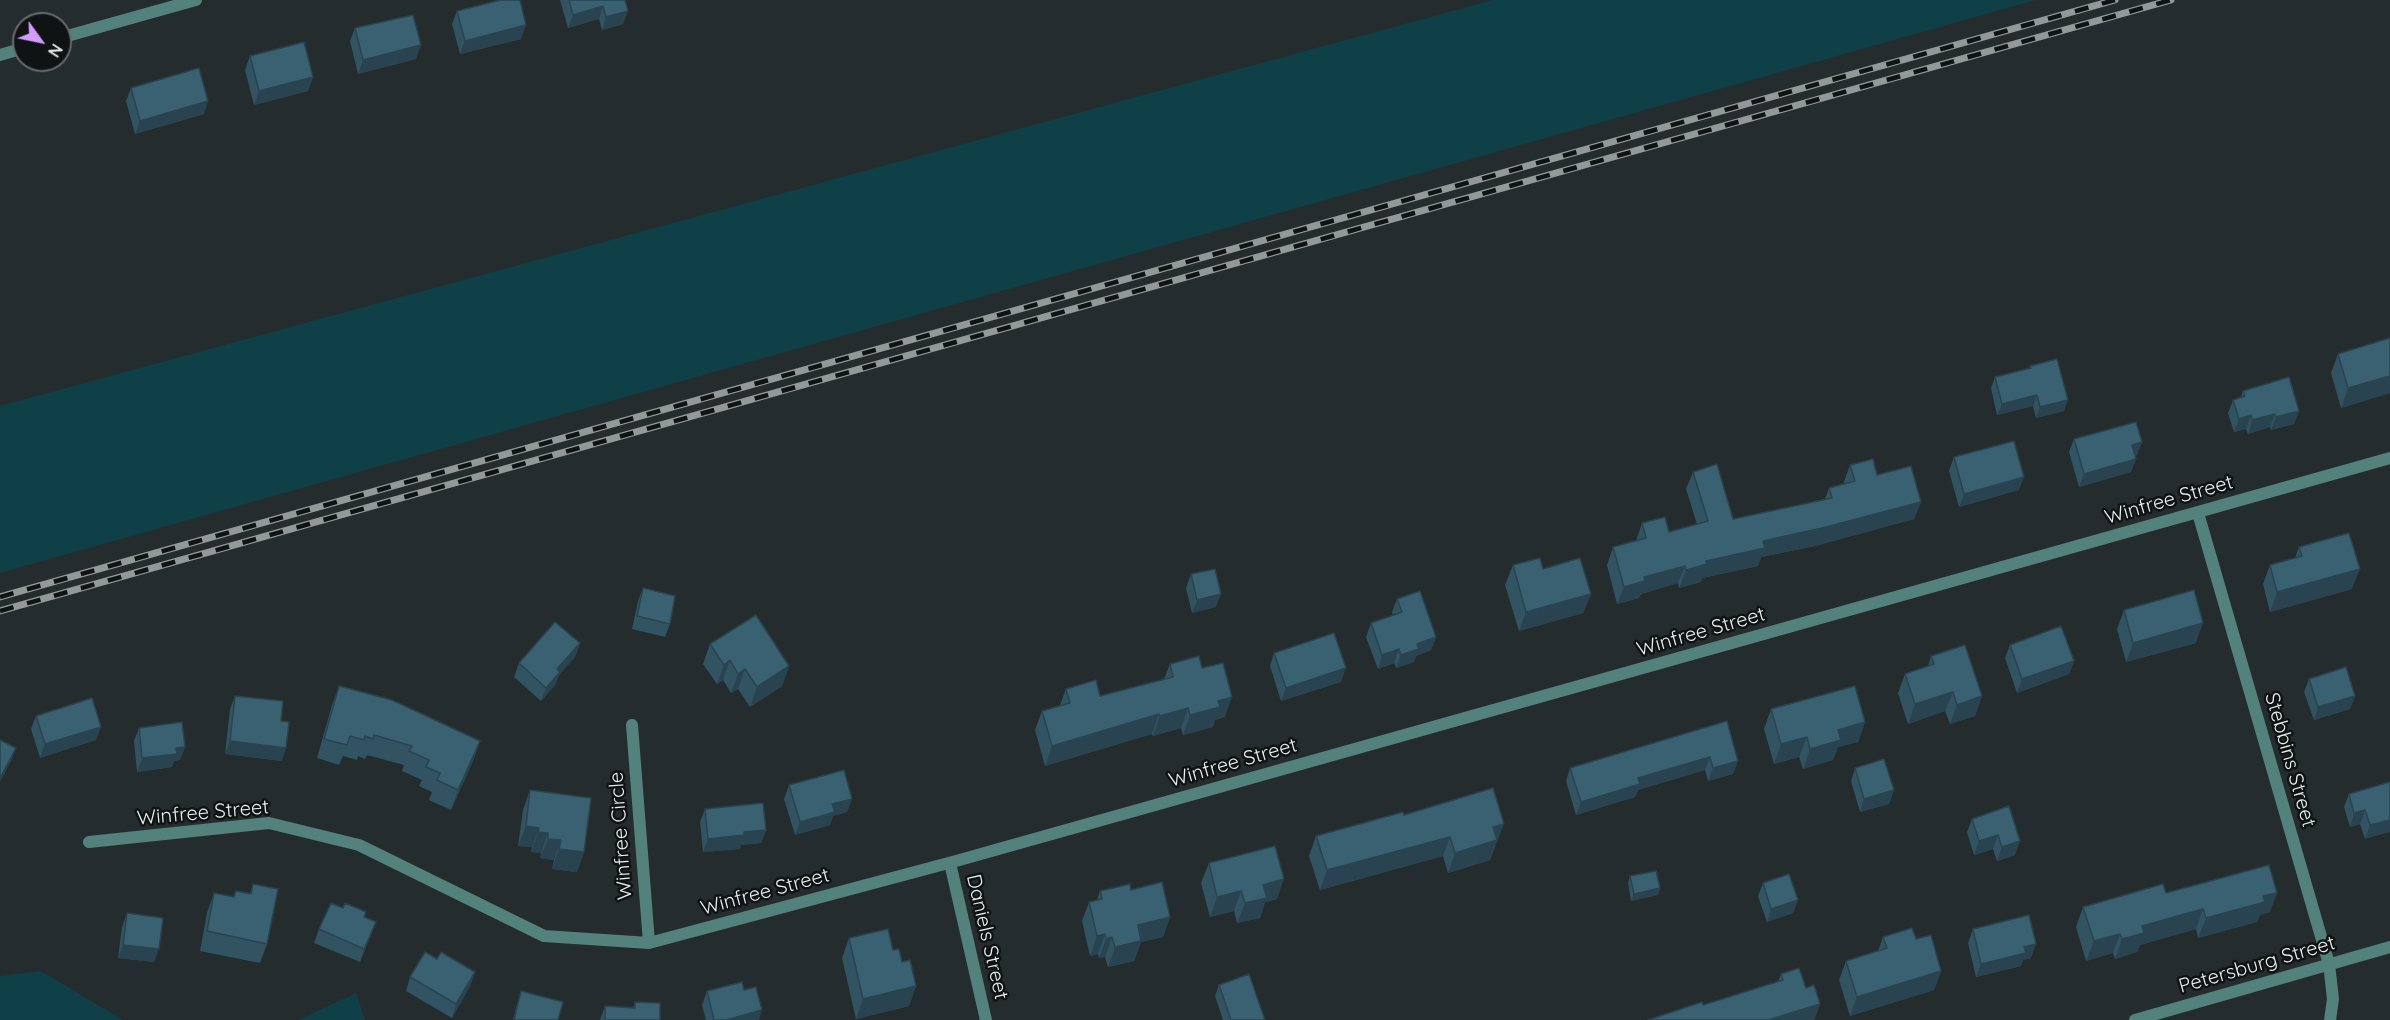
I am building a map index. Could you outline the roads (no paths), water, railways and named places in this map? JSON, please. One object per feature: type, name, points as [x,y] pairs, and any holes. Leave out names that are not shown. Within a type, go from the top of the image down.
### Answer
[{"type":"street","points":[[72,35],[196,0]]},
{"type":"street","name":"Winfree Street","points":[[89,842],[269,823],[359,845],[544,936],[649,943],[950,863],[2390,459]]},
{"type":"street","name":"Stebbins Street","points":[[2198,513],[2329,964],[2333,999],[2330,1020]]},
{"type":"street","name":"Winfree Circle","points":[[632,725],[649,943]]},
{"type":"street","name":"Daniels Street","points":[[950,863],[986,1020]]},
{"type":"street","name":"Petersburg Street","points":[[2136,1020],[2390,947]]},
{"type":"railway","points":[[0,597],[2115,0]]},
{"type":"railway","points":[[0,611],[2171,0]]}]
